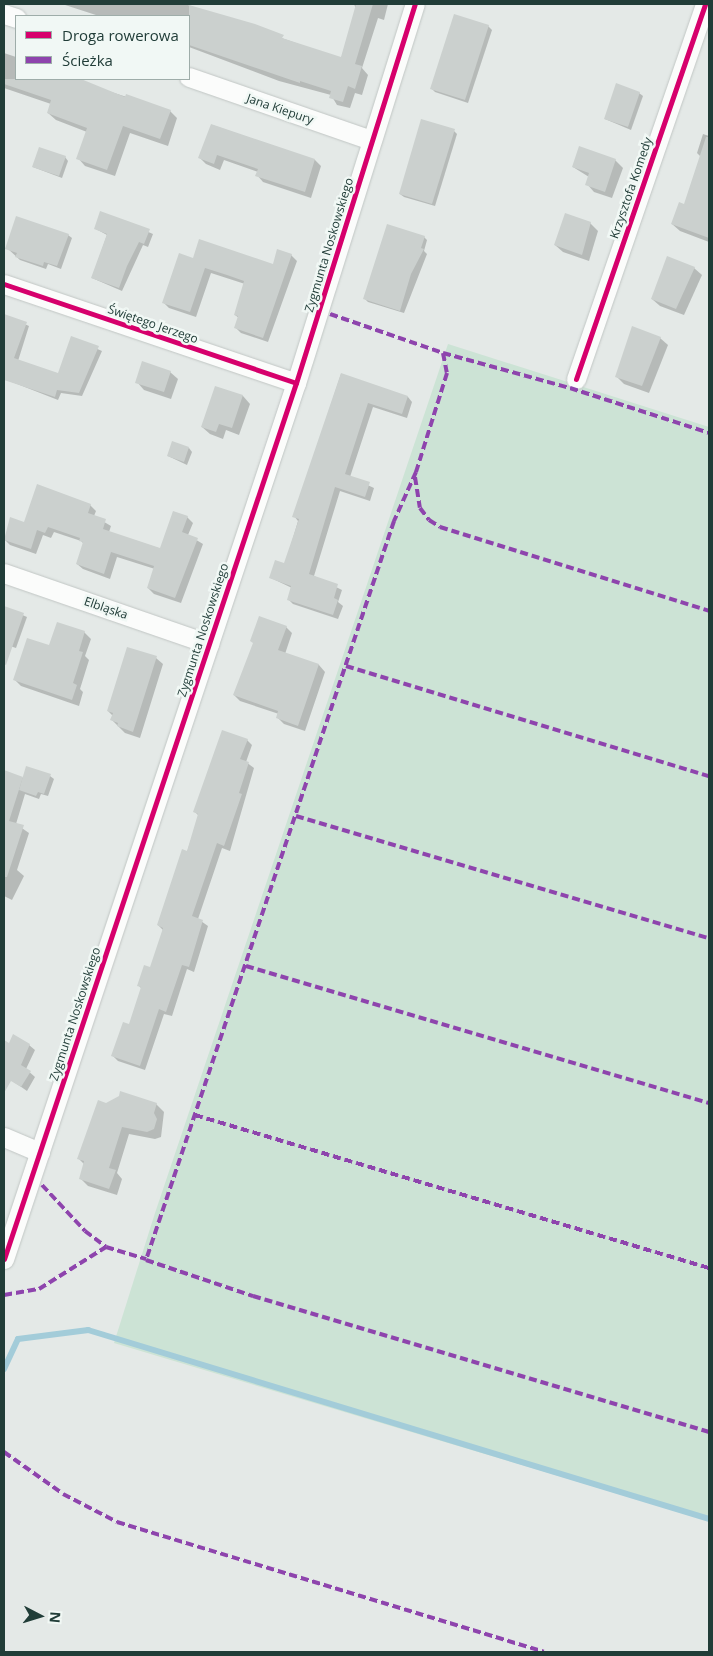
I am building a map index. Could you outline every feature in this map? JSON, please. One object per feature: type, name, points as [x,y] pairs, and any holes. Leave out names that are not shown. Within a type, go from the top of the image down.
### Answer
[{"type":"street","name":"Zygmunta Noskowskiego","points":[[4,1259],[296,383],[415,4]]},
{"type":"street","name":"Krzysztofa Komedy","points":[[576,379],[705,4]]},
{"type":"street","name":"Jana Kiepury","points":[[190,77],[372,140]]},
{"type":"street","name":"Świętego Jerzego","points":[[4,284],[296,383]]},
{"type":"street","name":"Elbląska","points":[[4,573],[209,644]]},
{"type":"street","points":[[4,1137],[40,1152]]},
{"type":"green space","points":[[448,344],[709,427],[709,1521],[114,1343],[155,1213]]},
{"type":"building","points":[[356,4],[373,4],[355,64],[362,66],[355,89],[348,86],[343,102],[329,98],[331,91],[300,81],[300,83],[190,45],[189,5],[255,24],[284,35],[282,38],[341,57]]},
{"type":"building","points":[[454,14],[489,25],[465,100],[430,89]]},
{"type":"building","points":[[4,79],[83,80],[125,97],[126,94],[171,110],[160,139],[123,126],[107,170],[76,159],[87,128],[47,113],[51,100],[4,84]]},
{"type":"building","points":[[616,83],[640,92],[628,127],[604,119]]},
{"type":"building","points":[[421,119],[455,129],[432,204],[399,194]]},
{"type":"building","points":[[211,124],[315,159],[305,192],[255,176],[258,169],[217,155],[214,164],[198,158]]},
{"type":"building","points":[[706,137],[709,137],[709,238],[671,224],[679,202],[684,204]]},
{"type":"building","points":[[579,146],[616,159],[605,192],[585,185],[589,173],[572,167]]},
{"type":"building","points":[[39,147],[66,156],[59,176],[32,167]]},
{"type":"building","points":[[100,211],[150,229],[144,244],[139,242],[119,288],[91,278],[107,234],[94,229]]},
{"type":"building","points":[[565,213],[591,222],[582,255],[554,245]]},
{"type":"building","points":[[16,216],[69,234],[57,266],[44,262],[43,266],[15,257],[17,253],[5,249]]},
{"type":"building","points":[[387,224],[425,236],[421,248],[424,249],[411,274],[400,311],[363,299]]},
{"type":"building","points":[[199,239],[273,264],[277,249],[292,254],[263,338],[234,328],[238,316],[234,315],[244,281],[227,275],[205,268],[190,312],[162,303],[179,253],[193,258]]},
{"type":"building","points":[[667,256],[695,267],[676,309],[651,299]]},
{"type":"building","points":[[4,314],[27,322],[14,358],[58,373],[71,336],[99,346],[79,393],[57,390],[55,397],[4,380]]},
{"type":"building","points":[[632,326],[661,337],[642,386],[615,377]]},
{"type":"building","points":[[142,361],[171,371],[164,392],[135,383]]},
{"type":"building","points":[[341,373],[408,396],[402,414],[368,403],[345,474],[370,482],[365,497],[335,487],[309,574],[338,584],[334,598],[338,600],[333,615],[287,600],[291,586],[269,578],[275,560],[284,563],[299,519],[292,517]]},
{"type":"building","points":[[215,386],[243,395],[232,428],[219,424],[216,432],[201,427]]},
{"type":"building","points":[[172,441],[189,447],[184,462],[167,456]]},
{"type":"building","points":[[37,484],[91,504],[88,513],[106,519],[103,529],[160,548],[173,511],[188,516],[182,532],[198,538],[175,598],[147,588],[154,566],[111,552],[104,574],[76,564],[83,542],[79,541],[80,538],[48,527],[45,533],[37,530],[31,549],[4,540],[10,517],[24,522]]},
{"type":"building","points":[[4,606],[24,613],[6,665],[4,664]]},
{"type":"building","points":[[259,616],[287,626],[278,650],[319,664],[298,726],[276,718],[278,711],[233,695],[253,643],[250,641]]},
{"type":"building","points":[[57,622],[85,631],[79,651],[83,652],[73,683],[77,685],[72,700],[13,680],[27,638],[49,645]]},
{"type":"building","points":[[127,647],[157,656],[133,732],[117,726],[118,723],[110,720],[113,713],[107,711]]},
{"type":"building","points":[[222,730],[248,739],[240,759],[249,762],[239,793],[242,794],[224,846],[217,843],[192,916],[203,920],[189,967],[182,965],[166,1012],[159,1009],[140,1066],[111,1056],[123,1022],[129,1024],[141,987],[137,986],[144,965],[150,967],[163,928],[157,925],[182,849],[187,851],[198,814],[193,812]]},
{"type":"building","points":[[26,766],[51,774],[44,794],[38,792],[36,796],[19,790]]},
{"type":"building","points":[[4,770],[23,777],[9,821],[24,825],[7,877],[4,877]]},
{"type":"building","points":[[13,1034],[30,1044],[21,1065],[31,1071],[21,1087],[11,1081],[4,1093],[4,1040],[9,1043]]},
{"type":"building","points":[[120,1091],[157,1103],[154,1113],[157,1119],[154,1129],[147,1132],[122,1127],[109,1168],[116,1170],[109,1189],[79,1179],[84,1161],[77,1159],[98,1100],[106,1103],[119,1096]]},
{"type":"waterway","points":[[4,1369],[18,1339],[88,1330],[709,1519]]},
{"type":"marked path","points":[[330,314],[443,353],[570,388],[709,433]]},
{"type":"marked path","points":[[443,353],[447,373],[416,472],[394,521],[146,1260],[253,1296],[709,1432]]},
{"type":"marked path","points":[[415,477],[420,508],[429,520],[440,527],[709,611]]},
{"type":"marked path","points":[[346,666],[709,776]]},
{"type":"marked path","points":[[296,816],[709,938]]},
{"type":"marked path","points":[[246,966],[709,1103]]},
{"type":"marked path","points":[[195,1115],[709,1268]]},
{"type":"marked path","points":[[42,1185],[85,1231],[106,1247],[146,1259]]},
{"type":"marked path","points":[[4,1295],[39,1289],[106,1247]]},
{"type":"marked path","points":[[4,1452],[63,1494],[117,1522],[544,1652]]},
{"type":"cycle path","points":[[4,1259],[296,383],[415,4]]},
{"type":"cycle path","points":[[576,379],[705,4]]},
{"type":"cycle path","points":[[4,284],[296,383]]}]
